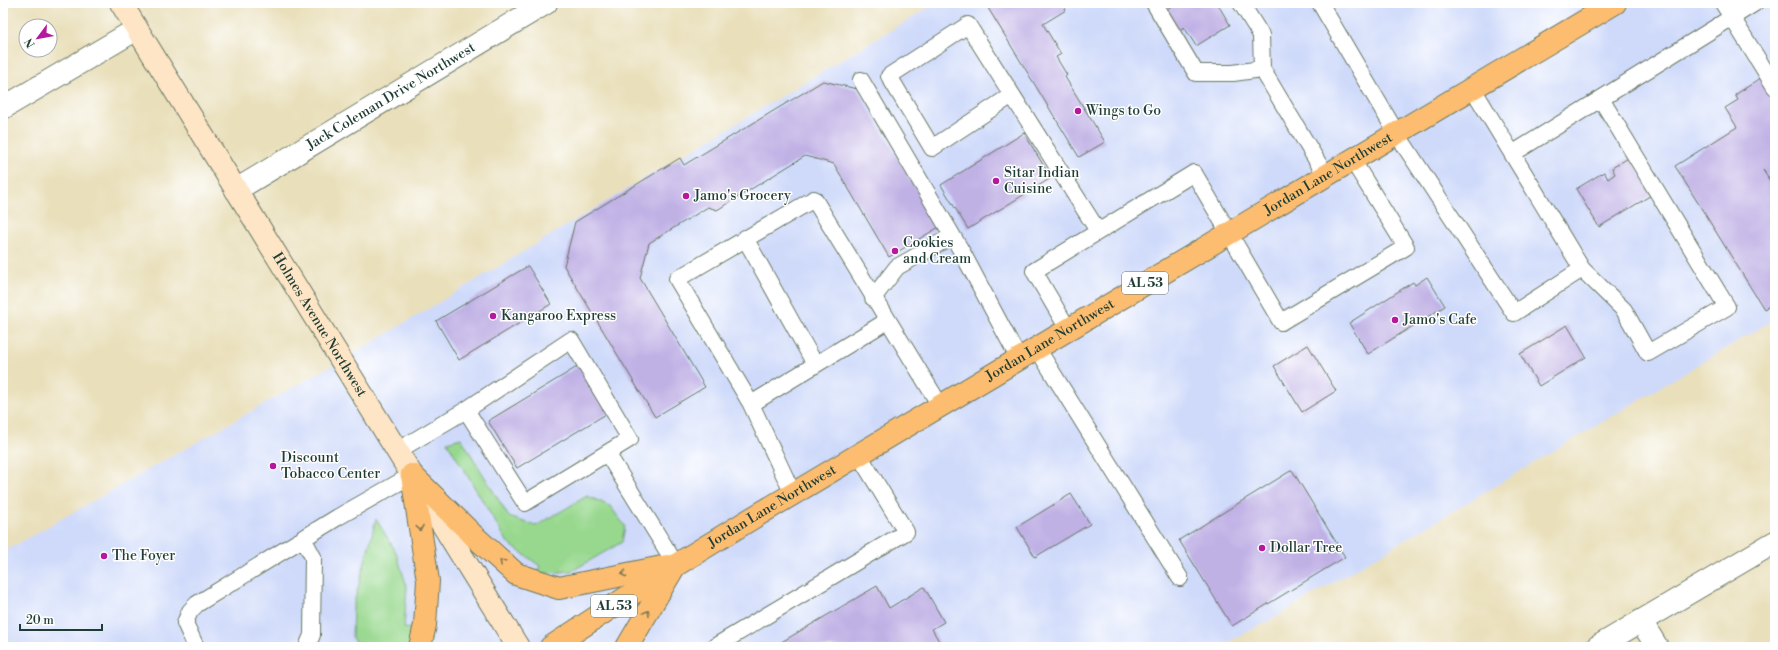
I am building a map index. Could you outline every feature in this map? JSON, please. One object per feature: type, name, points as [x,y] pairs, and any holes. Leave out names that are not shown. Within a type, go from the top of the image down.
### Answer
[{"type":"main road","name":"Holmes Avenue Northwest","points":[[121,3],[518,647]]},
{"type":"main road","name":"Jordan Lane Northwest","points":[[551,647],[676,565],[793,494],[941,407],[1229,233],[1353,161],[1615,3]]},
{"type":"main road","points":[[412,475],[474,536],[516,574],[559,588],[618,575],[676,565]]},
{"type":"main road","points":[[412,475],[428,581],[425,625],[420,647]]},
{"type":"main road","points":[[627,647],[676,565]]},
{"type":"street","name":"Jack Coleman Drive Northwest","points":[[236,190],[546,3]]},
{"type":"street","points":[[3,108],[137,29]]},
{"type":"street","points":[[1597,647],[1775,542]]},
{"type":"street","points":[[1641,621],[1657,647]]},
{"type":"lane","points":[[1154,3],[1196,73],[1233,73],[1262,69]]},
{"type":"lane","points":[[1240,3],[1260,35],[1262,69],[1326,176]]},
{"type":"lane","points":[[1320,3],[1396,134],[1514,313],[1582,269]]},
{"type":"lane","points":[[1724,3],[1775,88]]},
{"type":"lane","points":[[1512,154],[1755,3]]},
{"type":"lane","points":[[1012,95],[932,148],[888,76],[968,26],[1012,95],[1098,231]]},
{"type":"lane","points":[[861,80],[952,236],[1028,354],[1180,578]]},
{"type":"lane","points":[[1473,89],[1582,269],[1624,310],[1648,353],[1727,306],[1601,99]]},
{"type":"lane","points":[[1068,329],[1034,271],[1194,173],[1281,322],[1406,247],[1353,161]]},
{"type":"lane","points":[[793,494],[751,404],[677,279],[746,238],[814,199],[887,321],[941,407]]},
{"type":"lane","points":[[873,298],[897,267],[952,236]]},
{"type":"lane","points":[[746,238],[815,364]]},
{"type":"lane","points":[[751,404],[887,321]]},
{"type":"lane","points":[[397,451],[466,410],[571,340],[630,439],[525,503],[466,410]]},
{"type":"lane","points":[[607,453],[676,565]]},
{"type":"lane","points":[[714,647],[906,532],[859,455]]},
{"type":"lane","points":[[196,647],[185,623],[190,611],[197,604],[303,538],[412,475]]},
{"type":"lane","points":[[303,538],[313,557],[312,635],[307,647]]},
{"type":"shaded area","points":[[936,3],[1775,3],[1775,319],[1267,622],[1218,647],[3,647],[3,552],[373,342]]},
{"type":"green space","points":[[461,438],[509,517],[536,526],[587,496],[610,506],[625,526],[622,542],[572,571],[537,574],[540,566],[508,543],[447,442]]},
{"type":"green space","points":[[376,519],[396,552],[407,587],[404,628],[417,629],[409,647],[358,647],[352,637],[353,607]]},
{"type":"building","points":[[985,3],[1062,3],[1066,10],[1043,24],[1061,54],[1056,57],[1067,75],[1065,77],[1105,142],[1079,157]]},
{"type":"building","points":[[1170,3],[1217,3],[1230,25],[1196,46],[1184,27],[1178,31],[1165,10],[1172,6]]},
{"type":"building","points":[[1764,76],[1775,94],[1775,175],[1769,178],[1763,170],[1775,189],[1775,303],[1764,309],[1675,166],[1737,127],[1725,108],[1738,100],[1735,95]]},
{"type":"building","points":[[823,81],[857,89],[939,227],[889,257],[834,164],[805,156],[717,210],[708,207],[649,243],[640,278],[705,387],[655,417],[564,266],[575,222],[680,158],[684,165]]},
{"type":"building","name":"Sitar Indian Cuisine","points":[[1024,133],[1051,178],[968,229],[941,185]]},
{"type":"building","points":[[1630,157],[1653,194],[1599,227],[1576,189],[1604,172],[1608,179],[1615,174],[1612,168]]},
{"type":"building","points":[[528,266],[551,304],[459,360],[436,321]]},
{"type":"building","points":[[1427,277],[1445,306],[1368,354],[1349,323],[1413,282],[1415,285]]},
{"type":"building","points":[[1567,325],[1586,357],[1539,386],[1520,354]]},
{"type":"building","points":[[1308,345],[1336,391],[1302,412],[1274,366]]},
{"type":"building","points":[[582,364],[611,411],[517,468],[488,421]]},
{"type":"building","name":"Dollar Tree","points":[[1292,470],[1345,557],[1232,626],[1179,540]]},
{"type":"building","points":[[1071,494],[1090,524],[1035,557],[1017,527]]},
{"type":"building","points":[[877,586],[889,608],[924,587],[944,622],[932,629],[940,643],[933,647],[773,647]]},
{"type":"place","name":"Wings to Go","points":[[1078,111]]},
{"type":"place","name":"Sitar Indian Cuisine","points":[[996,181]]},
{"type":"place","name":"Jamo's Grocery","points":[[686,196]]},
{"type":"place","name":"Cookies and Cream","points":[[895,251]]},
{"type":"place","name":"Kangaroo Express","points":[[493,316]]},
{"type":"place","name":"Jamo's Cafe","points":[[1395,320]]},
{"type":"place","name":"Discount Tobacco Center","points":[[273,466]]},
{"type":"place","name":"Dollar Tree","points":[[1262,548]]},
{"type":"place","name":"The Foyer","points":[[104,556]]}]
